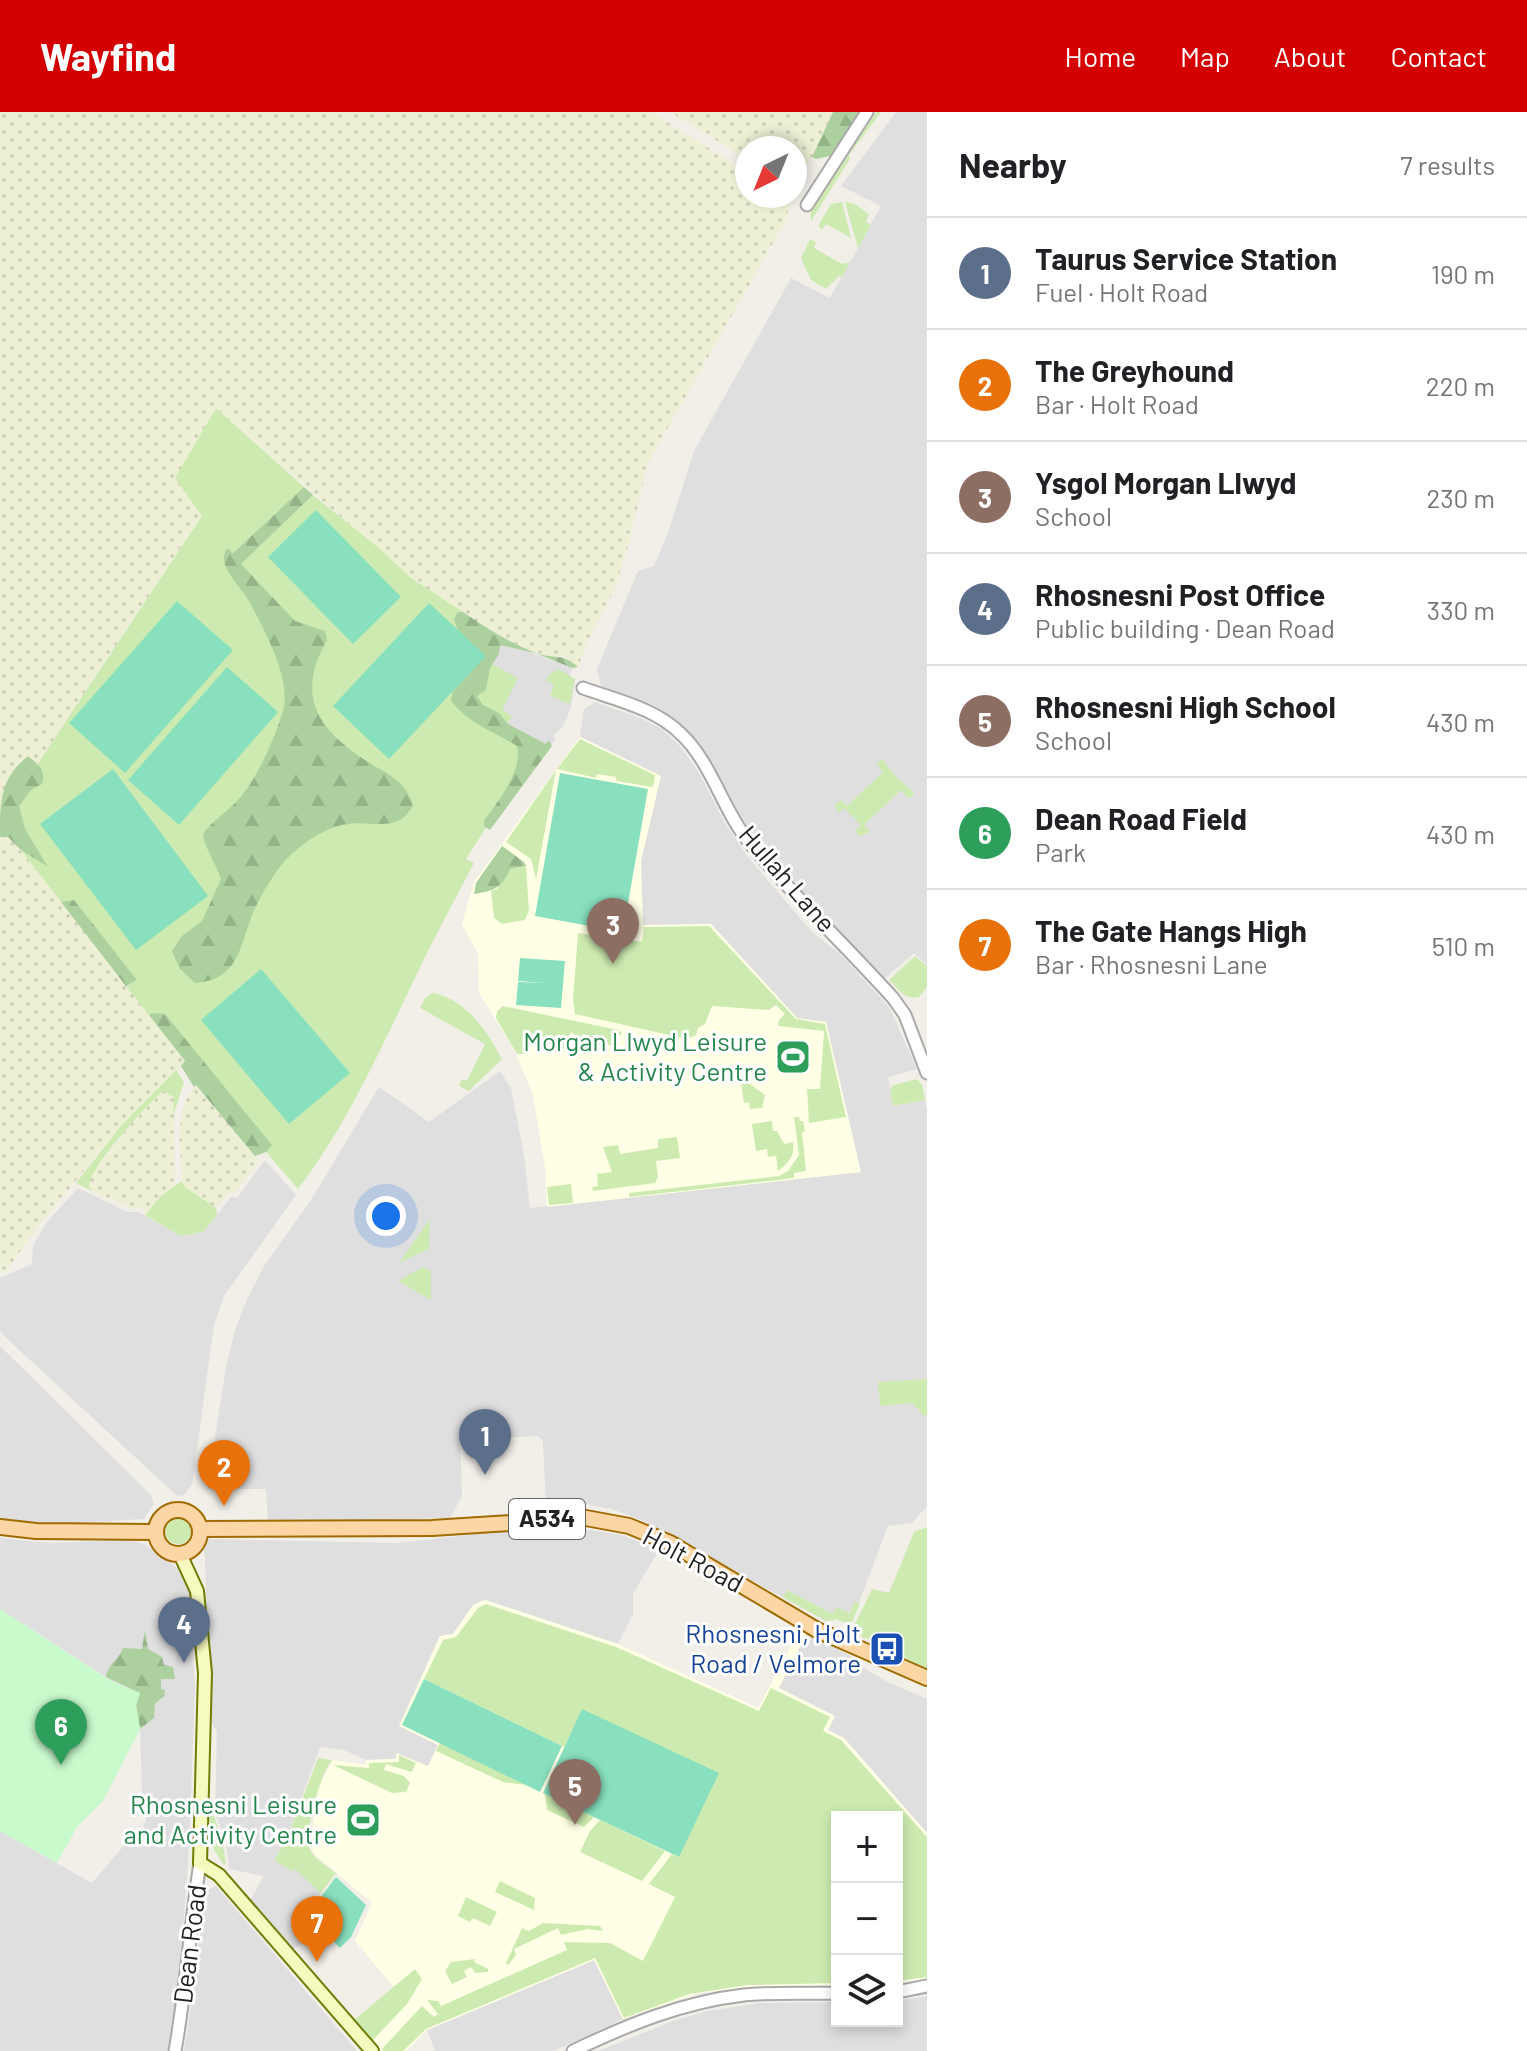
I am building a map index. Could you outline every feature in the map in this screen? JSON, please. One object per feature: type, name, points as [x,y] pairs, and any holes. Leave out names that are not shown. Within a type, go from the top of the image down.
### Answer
[{"type":"main road","points":[[179,1510],[192,1515],[200,1529],[193,1548],[180,1554],[166,1550],[157,1539],[156,1532],[166,1513],[179,1510]]},
{"type":"main road","name":"Holt Road","points":[[200,1529],[432,1528],[586,1518],[629,1526],[670,1543],[817,1630],[927,1678]]},
{"type":"main road","points":[[0,1527],[36,1531],[156,1532]]},
{"type":"main road","name":"Dean Road","points":[[180,1554],[197,1591],[203,1642],[205,1673],[200,1863]]},
{"type":"main road","points":[[200,1863],[219,1875],[372,2051]]},
{"type":"street","points":[[807,205],[867,112]]},
{"type":"street","name":"Hullah Lane","points":[[583,688],[636,706],[681,733],[698,753],[747,839],[893,998],[905,1015],[927,1073]]},
{"type":"street","name":"Dean Road","points":[[175,2051],[200,1863]]},
{"type":"street","points":[[903,1991],[927,1986]]},
{"type":"street","points":[[573,2051],[645,2019],[692,2004],[745,1995],[831,1993]]},
{"type":"shaded area","points":[[0,112],[375,112],[380,115],[383,112],[651,112],[735,164],[735,208],[789,208],[786,220],[648,463],[615,588],[578,667],[564,656],[547,656],[499,641],[463,612],[411,578],[216,408],[202,515],[5,813],[0,807]]},
{"type":"shaded area","points":[[670,112],[833,112],[807,162],[807,136],[735,136],[735,152]]},
{"type":"shaded area","points":[[896,112],[927,112],[927,965],[914,953],[884,979],[762,847],[744,823],[698,741],[675,719],[653,705],[601,686],[597,669],[638,571],[654,566],[694,451],[791,278],[830,298],[881,206],[841,186]]},
{"type":"shaded area","points":[[499,641],[572,668],[570,675],[575,682],[571,708],[562,728],[554,735],[555,741],[543,752],[457,697]]},
{"type":"shaded area","points":[[595,702],[662,729],[680,746],[748,857],[812,932],[840,954],[889,1007],[917,1069],[888,1077],[893,1106],[925,1100],[927,1110],[927,1506],[912,1523],[888,1526],[850,1626],[837,1619],[826,1621],[641,1520],[612,1509],[580,1503],[546,1506],[543,1441],[538,1436],[460,1440],[462,1496],[450,1518],[268,1523],[266,1489],[207,1489],[226,1367],[247,1299],[264,1266],[311,1200],[379,1087],[429,1122],[500,1071],[511,1088],[530,1208],[861,1172],[797,1018],[711,924],[642,926],[641,861],[660,776],[580,737],[584,709]]},
{"type":"shaded area","points":[[580,737],[661,776],[641,861],[643,925],[711,924],[797,1018],[826,1022],[861,1172],[547,1207],[545,1167],[533,1095],[514,1049],[479,993],[478,954],[462,924],[474,882]]},
{"type":"shaded area","points":[[2,826],[186,1062],[121,1126],[43,1220],[6,1271],[0,1273],[0,829]]},
{"type":"shaded area","points":[[195,1085],[259,1160],[235,1193],[230,1191],[216,1208],[185,1187],[182,1181],[179,1131],[184,1104]]},
{"type":"shaded area","points":[[163,1091],[174,1096],[175,1184],[147,1212],[94,1192],[89,1187],[89,1181],[95,1170],[130,1125]]},
{"type":"shaded area","points":[[265,1160],[296,1195],[224,1296],[214,1325],[192,1485],[183,1496],[176,1495],[4,1336],[0,1330],[0,1278],[32,1264],[33,1245],[47,1222],[78,1188],[128,1212],[139,1212],[180,1236],[203,1232],[232,1196],[237,1198]]},
{"type":"shaded area","points":[[0,1346],[151,1495],[154,1504],[144,1519],[53,1524],[0,1522]]},
{"type":"shaded area","points":[[572,1527],[622,1535],[654,1548],[656,1555],[633,1594],[633,1614],[618,1644],[485,1600],[479,1602],[470,1609],[453,1634],[440,1636],[422,1677],[439,1745],[428,1767],[397,1753],[396,1759],[366,1760],[344,1750],[320,1747],[286,1841],[274,1860],[292,1870],[295,1868],[321,1893],[304,1914],[316,1928],[313,1937],[291,1951],[249,1902],[264,1876],[229,1869],[226,1841],[215,1813],[217,1731],[212,1723],[204,1543],[209,1539],[398,1543],[523,1529]]},
{"type":"shaded area","points":[[0,1538],[51,1543],[126,1540],[145,1544],[180,1570],[190,1591],[195,1686],[189,1848],[179,1983],[167,2051],[0,2051],[0,1831],[92,1883],[132,1836],[143,1829],[147,1816],[142,1796],[140,1729],[136,1705],[106,1677],[0,1609]]},
{"type":"shaded area","points":[[485,1600],[618,1644],[758,1708],[800,1629],[807,1633],[779,1688],[835,1716],[828,1730],[844,1738],[927,1833],[927,1978],[903,1982],[903,1811],[831,1811],[831,1985],[748,1987],[699,1993],[623,2019],[594,1960],[427,2030],[406,2051],[382,2051],[354,2020],[394,1987],[355,1941],[372,1903],[314,1854],[310,1846],[318,1788],[333,1760],[366,1765],[366,1760],[396,1759],[396,1753],[428,1766],[438,1745],[399,1726],[440,1636],[453,1634],[474,1604]]},
{"type":"shaded area","points":[[807,1633],[860,1661],[859,1665],[888,1682],[927,1699],[927,1833],[844,1738],[827,1730],[834,1716],[778,1688]]},
{"type":"shaded area","points":[[216,1886],[357,2051],[184,2051],[195,1980],[203,1893]]},
{"type":"shaded area","points":[[595,1960],[623,2019],[554,2051],[435,2051],[427,2030]]},
{"type":"shaded area","points":[[927,1996],[927,2051],[598,2051],[673,2021],[707,2011],[760,2003],[831,2002],[831,2027],[903,2027],[903,2000]]},
{"type":"green space","points":[[833,112],[861,112],[830,156],[816,159],[812,157]]},
{"type":"green space","points":[[876,112],[881,112],[849,155],[850,159],[811,221],[811,212]]},
{"type":"green space","points":[[842,202],[851,238],[826,224],[822,230],[818,226],[831,204]]},
{"type":"green space","points":[[845,202],[853,203],[869,214],[866,222],[871,225],[858,248]]},
{"type":"green space","points":[[810,239],[816,242],[814,248],[842,264],[850,262],[842,277],[839,276],[826,289],[811,280],[801,258]]},
{"type":"green space","points":[[216,408],[304,487],[233,553],[240,564],[313,495],[411,578],[463,612],[499,641],[457,697],[543,752],[466,859],[474,863],[369,1073],[336,1133],[298,1189],[266,1152],[271,1144],[165,1015],[149,1015],[126,986],[136,980],[74,901],[61,902],[21,850],[45,865],[5,813],[202,516],[175,478]]},
{"type":"green space","points":[[304,487],[313,495],[241,564],[295,621],[325,631],[327,640],[313,677],[312,693],[323,722],[348,748],[400,783],[413,805],[400,820],[382,824],[342,825],[318,835],[297,849],[265,890],[230,967],[222,975],[195,983],[180,969],[172,951],[182,936],[202,921],[221,879],[203,834],[242,796],[256,774],[275,734],[285,698],[275,655],[249,601],[227,570],[225,554],[227,548],[233,553]]},
{"type":"green space","points":[[316,510],[401,597],[353,644],[268,557]]},
{"type":"green space","points":[[177,601],[233,650],[125,773],[69,723]]},
{"type":"green space","points":[[429,603],[486,656],[389,759],[333,706]]},
{"type":"green space","points":[[458,612],[526,649],[567,659],[578,667],[572,668],[535,653],[500,645],[499,654],[490,668],[486,690],[477,696],[483,705],[499,713],[508,724],[546,744],[549,740],[552,746],[490,830],[484,826],[484,820],[503,795],[513,775],[517,746],[473,721],[451,701],[453,691],[471,670],[454,619]]},
{"type":"green space","points":[[488,662],[518,678],[502,710],[512,716],[508,723],[462,697]]},
{"type":"green space","points":[[227,667],[278,712],[179,825],[128,780]]},
{"type":"green space","points":[[558,669],[575,679],[570,704],[550,696],[554,684],[546,681]]},
{"type":"green space","points":[[580,739],[655,775],[653,787],[616,781],[616,777],[597,774],[596,778],[557,769]]},
{"type":"green space","points":[[28,756],[41,768],[43,779],[42,784],[31,790],[19,806],[25,829],[48,867],[21,850],[8,837],[0,837],[0,813],[7,782]]},
{"type":"green space","points":[[882,759],[897,778],[915,793],[909,799],[901,790],[864,825],[870,832],[860,836],[855,831],[861,825],[844,808],[838,813],[835,805],[841,800],[847,806],[883,772],[877,764]]},
{"type":"green space","points":[[113,769],[208,896],[136,950],[40,824]]},
{"type":"green space","points":[[556,770],[536,879],[531,859],[506,842]]},
{"type":"green space","points":[[560,773],[648,789],[623,932],[535,916]]},
{"type":"green space","points":[[502,846],[526,866],[510,869],[496,888],[474,894],[476,883]]},
{"type":"green space","points":[[526,866],[529,910],[525,920],[502,924],[494,918],[491,891],[497,889],[510,869]]},
{"type":"green space","points":[[74,900],[137,980],[126,986],[61,902]]},
{"type":"green space","points":[[709,926],[796,1019],[825,1024],[846,1117],[809,1123],[807,1089],[820,1089],[824,1031],[778,1026],[785,1014],[776,1005],[769,1010],[712,1006],[705,1024],[698,1028],[696,1035],[687,1039],[575,1014],[573,1000],[578,933],[642,942],[644,927]]},
{"type":"green space","points":[[915,956],[927,966],[927,987],[919,997],[914,998],[902,993],[889,980]]},
{"type":"green space","points":[[520,958],[565,961],[561,1008],[516,1005],[518,982],[545,983],[518,981]]},
{"type":"green space","points":[[261,969],[350,1073],[289,1124],[201,1020]]},
{"type":"green space","points":[[433,993],[456,1002],[475,1018],[502,1059],[469,1091],[459,1086],[462,1079],[467,1081],[485,1044],[420,1008],[425,998]]},
{"type":"green space","points":[[503,1006],[622,1033],[612,1045],[603,1046],[603,1052],[593,1048],[596,1039],[583,1034],[580,1038],[571,1032],[563,1050],[534,1038],[527,1054],[517,1054],[496,1018],[497,1011]]},
{"type":"green space","points":[[165,1014],[272,1145],[266,1152],[255,1156],[196,1085],[194,1087],[181,1066],[185,1061],[149,1015]]},
{"type":"green space","points":[[176,1070],[184,1082],[173,1117],[174,1097],[163,1091],[132,1123],[98,1166],[89,1187],[94,1192],[76,1183],[121,1126]]},
{"type":"green space","points":[[917,1079],[922,1085],[925,1100],[893,1106],[890,1090],[893,1085]]},
{"type":"green space","points":[[741,1083],[749,1083],[765,1095],[762,1108],[750,1109],[749,1102],[744,1103]]},
{"type":"green space","points":[[794,1117],[803,1121],[806,1171],[794,1173],[794,1178],[629,1197],[629,1193],[779,1176],[788,1171],[799,1155]]},
{"type":"green space","points":[[772,1121],[773,1131],[777,1131],[784,1144],[793,1142],[790,1158],[778,1171],[776,1156],[768,1157],[767,1149],[756,1151],[752,1124]]},
{"type":"green space","points":[[677,1137],[680,1158],[656,1161],[658,1177],[655,1183],[593,1191],[592,1187],[598,1186],[597,1174],[612,1172],[603,1147],[618,1145],[620,1154],[658,1148],[658,1139]]},
{"type":"green space","points":[[182,1181],[185,1187],[216,1208],[217,1215],[203,1232],[180,1236],[145,1215],[161,1196]]},
{"type":"green space","points":[[571,1184],[573,1203],[549,1205],[547,1187]]},
{"type":"green space","points":[[430,1219],[429,1249],[399,1263]]},
{"type":"green space","points":[[423,1267],[431,1271],[431,1300],[398,1281]]},
{"type":"green space","points":[[927,1379],[927,1415],[924,1416],[912,1403],[880,1406],[878,1382]]},
{"type":"green space","points":[[178,1518],[188,1521],[191,1531],[188,1541],[178,1544],[168,1541],[165,1531],[168,1521]]},
{"type":"green space","points":[[927,1527],[927,1668],[909,1661],[880,1640],[863,1638],[854,1626],[872,1589],[889,1593],[914,1532]]},
{"type":"green space","points":[[787,1590],[833,1614],[836,1607],[850,1613],[854,1602],[860,1604],[850,1626],[837,1619],[826,1621],[783,1597]]},
{"type":"green space","points":[[486,1604],[616,1647],[759,1711],[771,1688],[830,1717],[823,1731],[841,1740],[927,1837],[927,1977],[903,1980],[903,1811],[831,1811],[831,1983],[748,1985],[689,1994],[624,2018],[595,1958],[426,2029],[403,2051],[383,2051],[422,2006],[434,2017],[438,2014],[427,2000],[438,2001],[441,2006],[567,1950],[564,1942],[610,1943],[643,1961],[675,1897],[649,1884],[672,1854],[677,1857],[583,1709],[564,1747],[424,1679],[443,1640],[456,1637],[478,1608]]},
{"type":"green space","points":[[0,1609],[111,1681],[140,1693],[136,1705],[140,1729],[103,1801],[77,1827],[57,1863],[0,1831]]},
{"type":"green space","points":[[145,1630],[148,1649],[162,1657],[164,1665],[173,1667],[175,1679],[161,1679],[164,1696],[155,1704],[154,1718],[140,1729],[136,1705],[140,1693],[106,1677],[123,1648],[142,1649]]},
{"type":"green space","points":[[424,1679],[562,1746],[540,1792],[402,1725]]},
{"type":"green space","points":[[582,1709],[719,1773],[679,1857],[543,1793]]},
{"type":"green space","points":[[440,1743],[527,1785],[503,1782],[436,1751]]},
{"type":"green space","points":[[399,1755],[416,1763],[412,1772],[386,1764],[384,1770],[404,1776],[410,1783],[406,1792],[392,1793],[333,1765],[369,1768],[369,1763],[399,1762]]},
{"type":"green space","points":[[318,1758],[332,1760],[315,1802],[309,1846],[316,1858],[336,1873],[321,1893],[295,1869],[292,1871],[274,1860],[286,1841]]},
{"type":"green space","points":[[545,1794],[594,1817],[584,1827],[547,1810]]},
{"type":"green space","points":[[213,1814],[222,1839],[224,1865],[211,1845],[209,1815]]},
{"type":"green space","points":[[600,1820],[665,1851],[642,1881],[580,1852],[590,1831]]},
{"type":"green space","points":[[336,1877],[366,1905],[351,1937],[340,1948],[307,1915]]},
{"type":"green space","points":[[500,1881],[535,1898],[534,1910],[495,1892]]},
{"type":"green space","points":[[466,1897],[497,1912],[490,1926],[473,1918],[470,1922],[458,1916]]},
{"type":"green space","points":[[543,1923],[600,1926],[603,1931],[588,1929],[561,1935],[558,1928],[514,1949],[516,1955],[508,1965],[506,1963],[522,1928],[529,1931]]},
{"type":"green space","points":[[475,1959],[474,1962],[488,1969],[488,1972],[475,1973],[471,1967],[464,1971],[467,1977],[452,1984],[445,1971],[451,1962]]},
{"type":"green space","points":[[415,1969],[422,1979],[407,2004],[372,2041],[354,2020]]},
{"type":"place","name":"Ysgol Morgan Llwyd","points":[[613,964]]},
{"type":"place","name":"Morgan Llwyd Leisure & Activity Centre","points":[[793,1057]]},
{"type":"place","name":"Taurus Service Station","points":[[485,1475]]},
{"type":"place","name":"The Greyhound","points":[[224,1506]]},
{"type":"place","name":"Rhosnesni, Holt Road / Velmore","points":[[887,1649]]},
{"type":"place","name":"Rhosnesni Post Office","points":[[184,1663]]},
{"type":"place","name":"Dean Road Field","points":[[61,1765]]},
{"type":"place","name":"Rhosnesni Leisure and Activity Centre","points":[[363,1820]]},
{"type":"place","name":"Rhosnesni High School","points":[[575,1825]]},
{"type":"place","name":"The Gate Hangs High","points":[[317,1962]]}]
